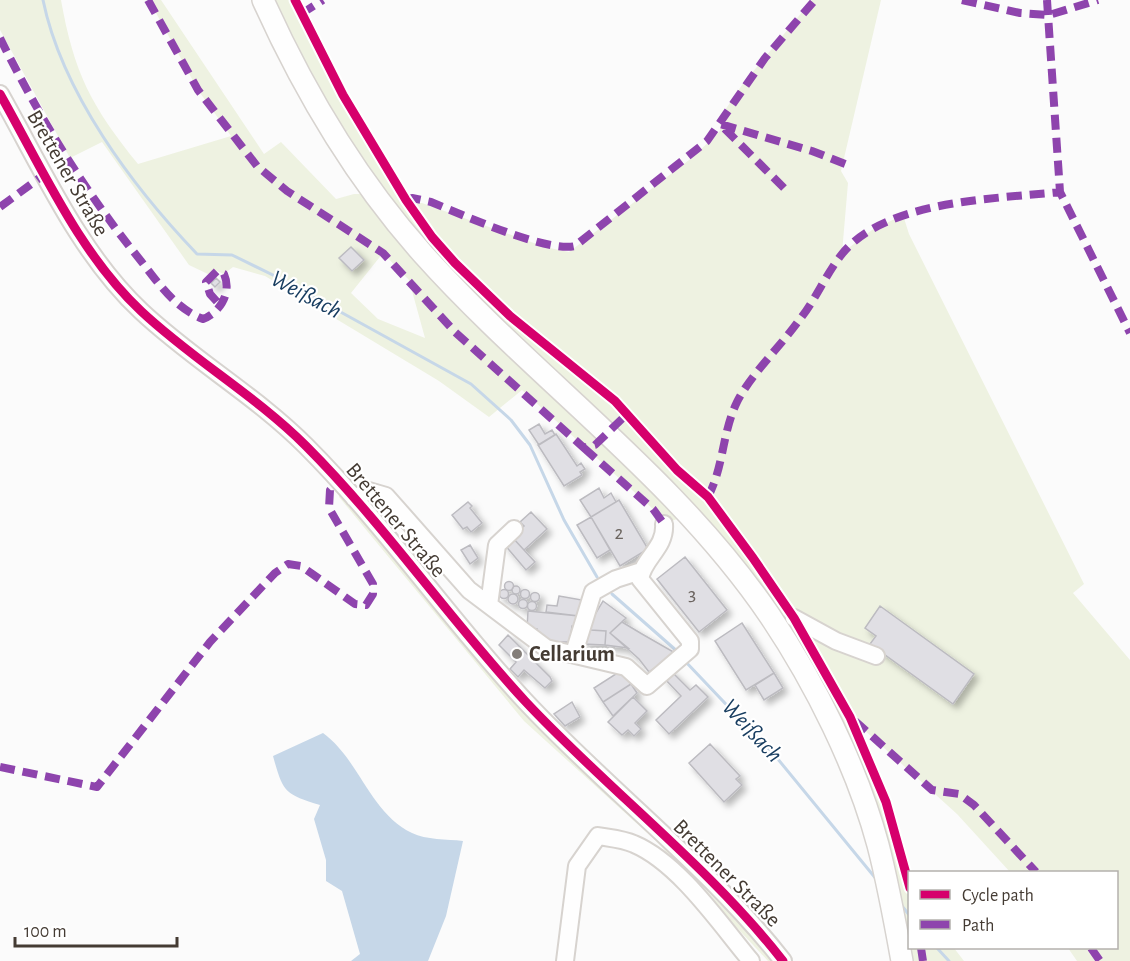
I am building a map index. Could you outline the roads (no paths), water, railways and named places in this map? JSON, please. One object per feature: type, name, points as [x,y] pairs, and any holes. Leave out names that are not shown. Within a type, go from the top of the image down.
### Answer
[{"type":"main road","points":[[263,0],[322,115],[369,187],[422,253],[480,314],[666,489],[716,545],[769,615],[810,680],[858,785],[890,891],[902,961]]},
{"type":"street","name":"Brettener Straße","points":[[0,94],[79,234],[109,276],[139,310],[176,342],[279,421],[354,498],[464,632],[527,703],[692,864],[783,961]]},
{"type":"street","points":[[354,498],[369,491],[386,496],[469,590],[546,648],[626,667],[647,686],[690,649],[690,641],[640,579],[641,571],[665,535],[664,524]]},
{"type":"street","points":[[489,605],[497,545],[514,530]]},
{"type":"street","points":[[574,653],[592,592],[616,579],[641,571]]},
{"type":"street","points":[[794,618],[836,641],[876,656]]},
{"type":"street","points":[[565,961],[577,866],[598,836],[633,843],[658,858],[693,892],[751,961]]},
{"type":"water","points":[[323,733],[346,757],[385,813],[398,824],[424,837],[463,841],[446,916],[428,961],[351,961],[360,954],[342,891],[326,881],[326,860],[314,819],[320,805],[299,798],[287,790],[273,756]]},
{"type":"waterway","name":"Weißach","points":[[43,0],[52,35],[66,70],[103,137],[149,199],[197,254],[232,255],[279,278],[471,384],[511,420],[530,445],[564,520],[597,577]]},
{"type":"waterway","name":"Weißach","points":[[612,594],[678,652]]},
{"type":"waterway","name":"Weißach","points":[[684,660],[777,758],[877,880]]},
{"type":"waterway","name":"Weißach","points":[[902,906],[908,914]]},
{"type":"waterway","name":"Weißach","points":[[938,949],[949,961]]},
{"type":"place","name":"Cellarium","points":[[517,654]]}]
